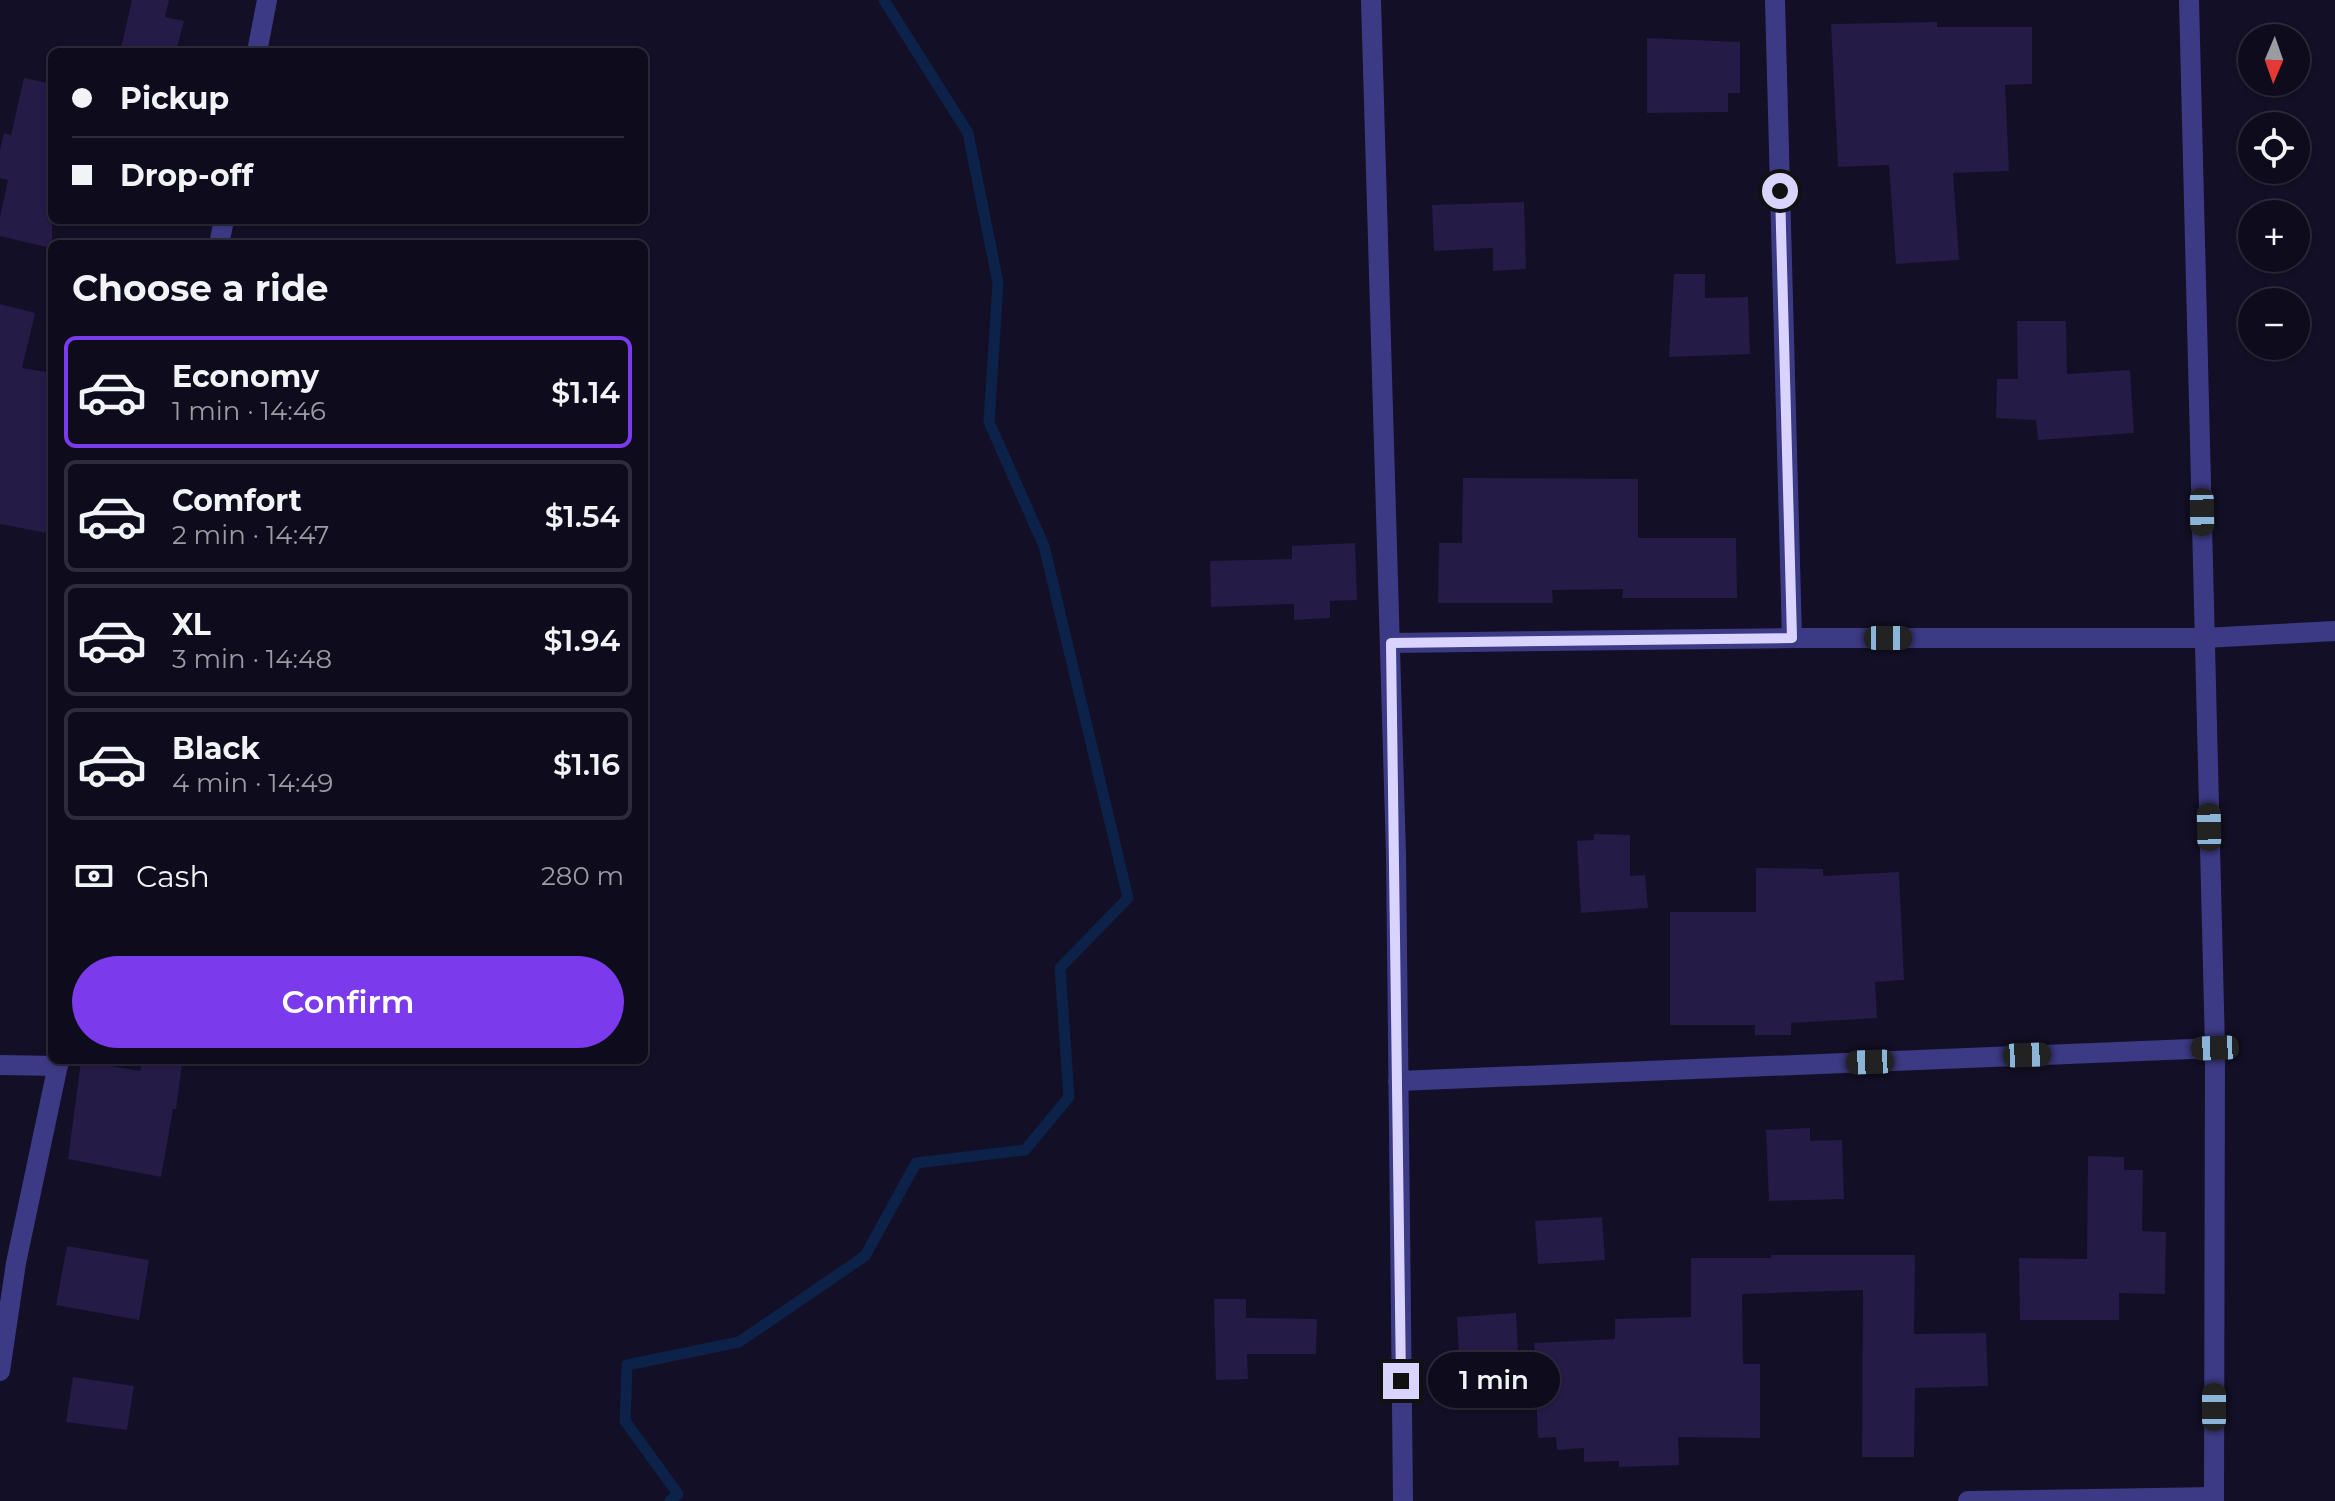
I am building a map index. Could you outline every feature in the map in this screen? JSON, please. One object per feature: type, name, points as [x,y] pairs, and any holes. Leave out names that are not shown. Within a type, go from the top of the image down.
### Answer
[{"type":"street","points":[[258,48],[267,0]]},
{"type":"street","points":[[1371,0],[1391,643],[1403,1501]]},
{"type":"street","points":[[1775,0],[1792,638]]},
{"type":"street","points":[[1968,1501],[2214,1499],[2215,1048],[2189,0]]},
{"type":"street","points":[[1391,643],[1792,638],[2204,638],[2335,631]]},
{"type":"street","points":[[1398,1081],[2215,1048]]},
{"type":"street","points":[[0,1065],[48,1063]]},
{"type":"street","points":[[1,1362],[16,1263],[58,1064]]},
{"type":"building","points":[[132,0],[169,0],[165,17],[184,21],[177,48],[121,48]]},
{"type":"building","points":[[1937,22],[1937,27],[2032,27],[2032,84],[2005,85],[2009,171],[1953,173],[1959,260],[1896,264],[1889,165],[1838,167],[1831,24]]},
{"type":"building","points":[[1647,38],[1740,42],[1740,93],[1728,93],[1728,112],[1647,113]]},
{"type":"building","points":[[24,78],[48,83],[48,224],[52,224],[52,240],[48,240],[46,247],[0,236],[0,217],[8,180],[0,178],[0,150],[4,133],[11,135]]},
{"type":"building","points":[[1524,202],[1526,269],[1493,271],[1493,248],[1434,251],[1432,205]]},
{"type":"building","points":[[1674,274],[1705,274],[1705,298],[1748,297],[1750,354],[1669,357]]},
{"type":"building","points":[[0,304],[35,313],[22,368],[48,372],[48,533],[0,524]]},
{"type":"building","points":[[2017,321],[2066,321],[2067,374],[2130,370],[2134,433],[2038,440],[2036,420],[1996,418],[1997,379],[2018,379]]},
{"type":"building","points":[[1463,478],[1638,479],[1638,538],[1736,538],[1737,598],[1622,598],[1623,589],[1552,590],[1553,603],[1438,603],[1439,543],[1462,543]]},
{"type":"building","points":[[1355,543],[1357,600],[1330,601],[1330,618],[1294,620],[1294,604],[1211,607],[1210,561],[1292,559],[1292,546]]},
{"type":"building","points":[[1594,834],[1630,835],[1630,876],[1645,875],[1648,908],[1581,913],[1577,841],[1594,840]]},
{"type":"building","points":[[1756,868],[1823,869],[1823,876],[1899,872],[1904,980],[1875,982],[1877,1018],[1791,1023],[1791,1035],[1755,1035],[1755,1025],[1670,1025],[1670,912],[1756,912]]},
{"type":"building","points":[[81,1064],[140,1071],[141,1064],[182,1064],[161,1177],[68,1159]]},
{"type":"building","points":[[1810,1128],[1810,1141],[1842,1140],[1844,1199],[1769,1201],[1766,1130]]},
{"type":"building","points":[[2088,1156],[2124,1157],[2124,1170],[2143,1170],[2142,1231],[2166,1232],[2165,1294],[2119,1293],[2119,1320],[2020,1320],[2019,1258],[2087,1259]]},
{"type":"building","points":[[1602,1217],[1605,1260],[1538,1264],[1535,1221]]},
{"type":"building","points":[[67,1246],[149,1260],[139,1320],[56,1305]]},
{"type":"building","points":[[1771,1255],[1915,1255],[1914,1334],[1986,1333],[1988,1386],[1915,1388],[1914,1457],[1862,1457],[1863,1290],[1742,1294],[1743,1364],[1760,1364],[1760,1438],[1678,1437],[1679,1465],[1619,1467],[1619,1461],[1584,1462],[1584,1448],[1557,1450],[1556,1437],[1538,1438],[1534,1343],[1615,1339],[1615,1319],[1691,1317],[1691,1258],[1771,1258]]},
{"type":"building","points":[[1214,1299],[1246,1299],[1246,1318],[1317,1319],[1316,1354],[1247,1354],[1248,1379],[1216,1380]]},
{"type":"building","points":[[1516,1313],[1518,1350],[1459,1354],[1457,1317]]},
{"type":"building","points":[[73,1377],[134,1386],[127,1430],[66,1422]]},
{"type":"waterway","points":[[670,1501],[678,1494],[625,1421],[627,1365],[739,1342],[865,1256],[916,1163],[1025,1150],[1069,1097],[1060,968],[1128,898],[1044,546],[989,422],[998,283],[968,133],[884,0]]},
{"type":"route","points":[[1401,1381],[1391,643],[1792,638],[1780,191]]}]
